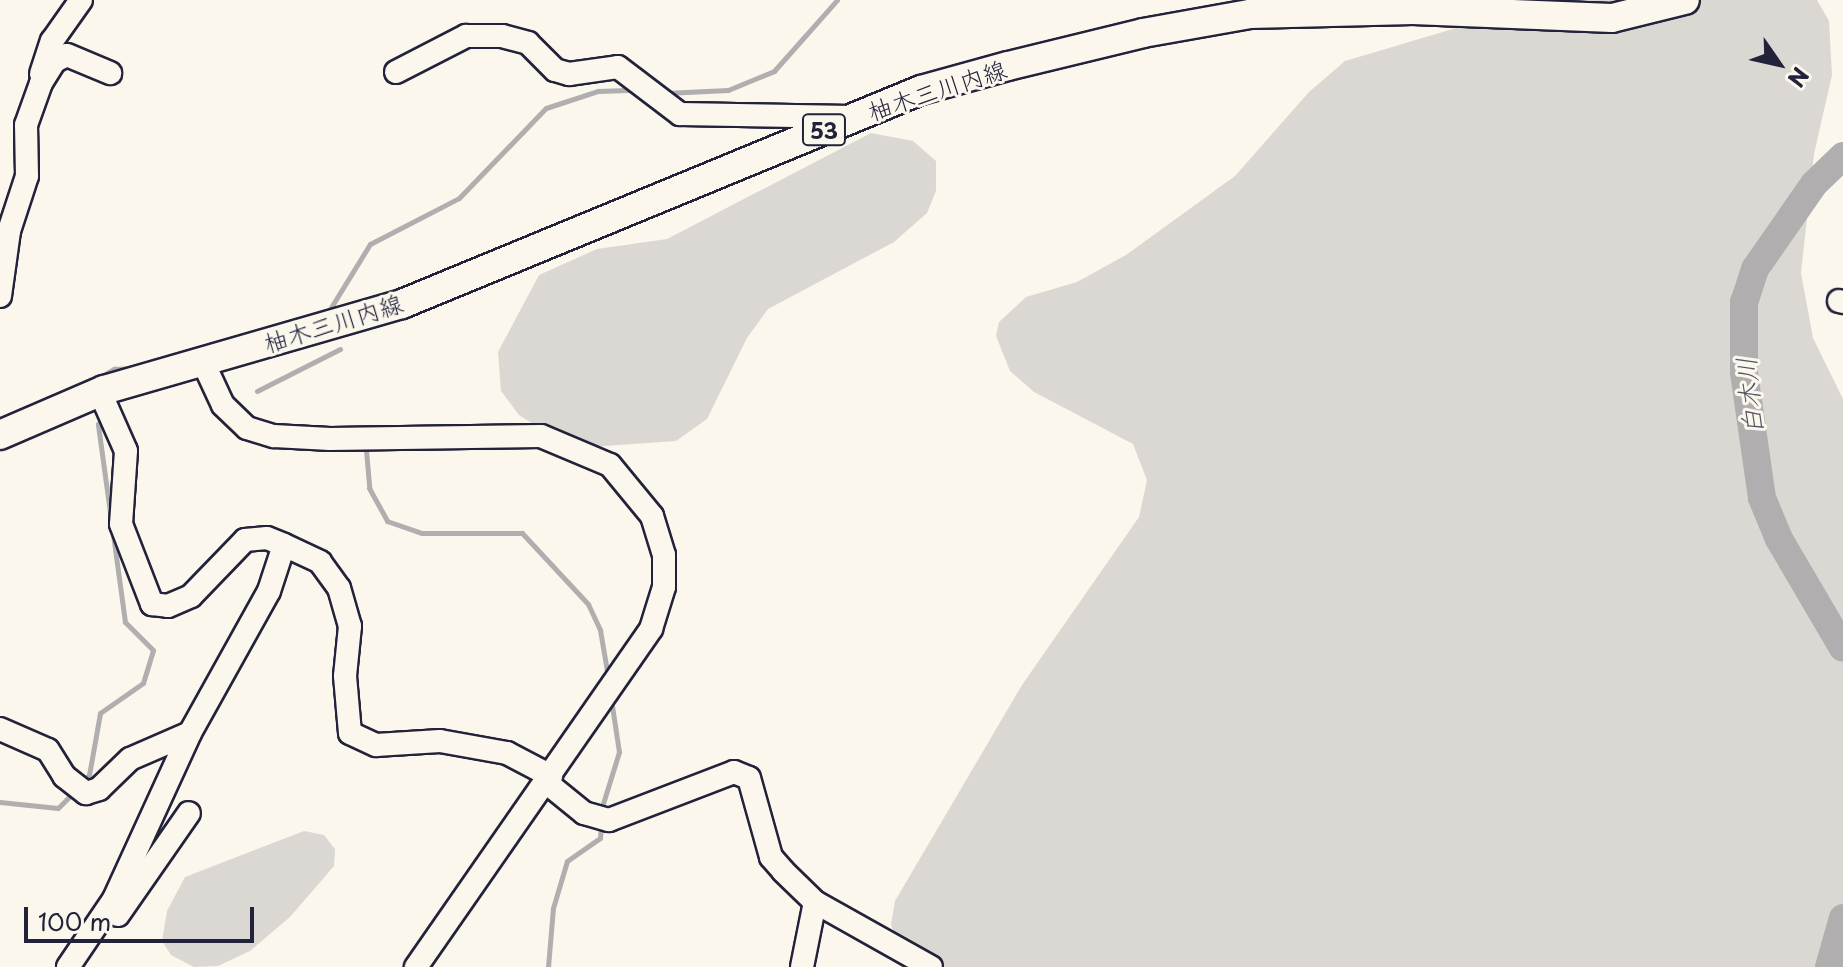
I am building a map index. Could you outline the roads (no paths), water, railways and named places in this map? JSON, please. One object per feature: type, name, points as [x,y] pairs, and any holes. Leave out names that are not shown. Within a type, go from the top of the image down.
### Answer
[{"type":"main road","name":"柚木三川内線","points":[[0,435],[100,392],[402,304],[921,90],[1008,66],[1143,33],[1250,14],[1413,10],[1612,18],[1685,0]]},
{"type":"street","points":[[41,83],[41,66],[52,41],[81,0]]},
{"type":"street","points":[[396,72],[466,36],[502,36],[528,43],[555,70],[569,74],[618,67],[680,114],[857,117]]},
{"type":"street","points":[[0,296],[9,231],[27,176],[26,125],[41,83],[55,61],[67,55],[110,73]]},
{"type":"street","points":[[203,362],[223,405],[247,428],[274,436],[541,436],[610,465],[634,489],[652,516],[664,555],[664,587],[651,629],[416,967]]},
{"type":"street","points":[[100,392],[126,451],[121,524],[152,604],[168,606],[191,596],[245,540],[267,538],[284,545],[320,562],[339,588],[350,626],[345,676],[350,733],[376,745],[440,741],[507,753],[549,779],[584,813],[609,820],[734,772],[749,778],[757,797],[771,857],[815,902],[931,967]]},
{"type":"street","points":[[68,967],[114,899],[190,733],[269,591],[284,545]]},
{"type":"street","points":[[0,729],[48,750],[77,786],[99,789],[130,759],[190,733]]},
{"type":"street","points":[[83,945],[96,944],[189,813]]},
{"type":"street","points":[[802,967],[815,902]]},
{"type":"waterway","points":[[665,93],[728,90],[774,71],[837,0]]},
{"type":"waterway","points":[[330,309],[370,244],[459,198],[546,108],[598,91],[635,90]]},
{"type":"waterway","name":"白木川","points":[[1843,156],[1814,184],[1755,269],[1744,302],[1744,373],[1762,498],[1779,539],[1843,648]]},
{"type":"waterway","points":[[257,391],[340,349]]},
{"type":"waterway","points":[[92,382],[114,369],[134,368]]},
{"type":"waterway","points":[[82,783],[89,775],[100,713],[143,683],[153,650],[125,622],[98,424]]},
{"type":"waterway","points":[[366,450],[369,488],[387,521],[422,533],[522,533],[588,604],[600,630],[608,677]]},
{"type":"waterway","points":[[601,810],[619,752],[611,699]]},
{"type":"waterway","points":[[0,802],[58,808],[75,791]]},
{"type":"waterway","points":[[548,967],[553,908],[567,861],[600,838],[601,824]]},
{"type":"waterway","name":"白木川","points":[[1829,967],[1843,918]]}]
